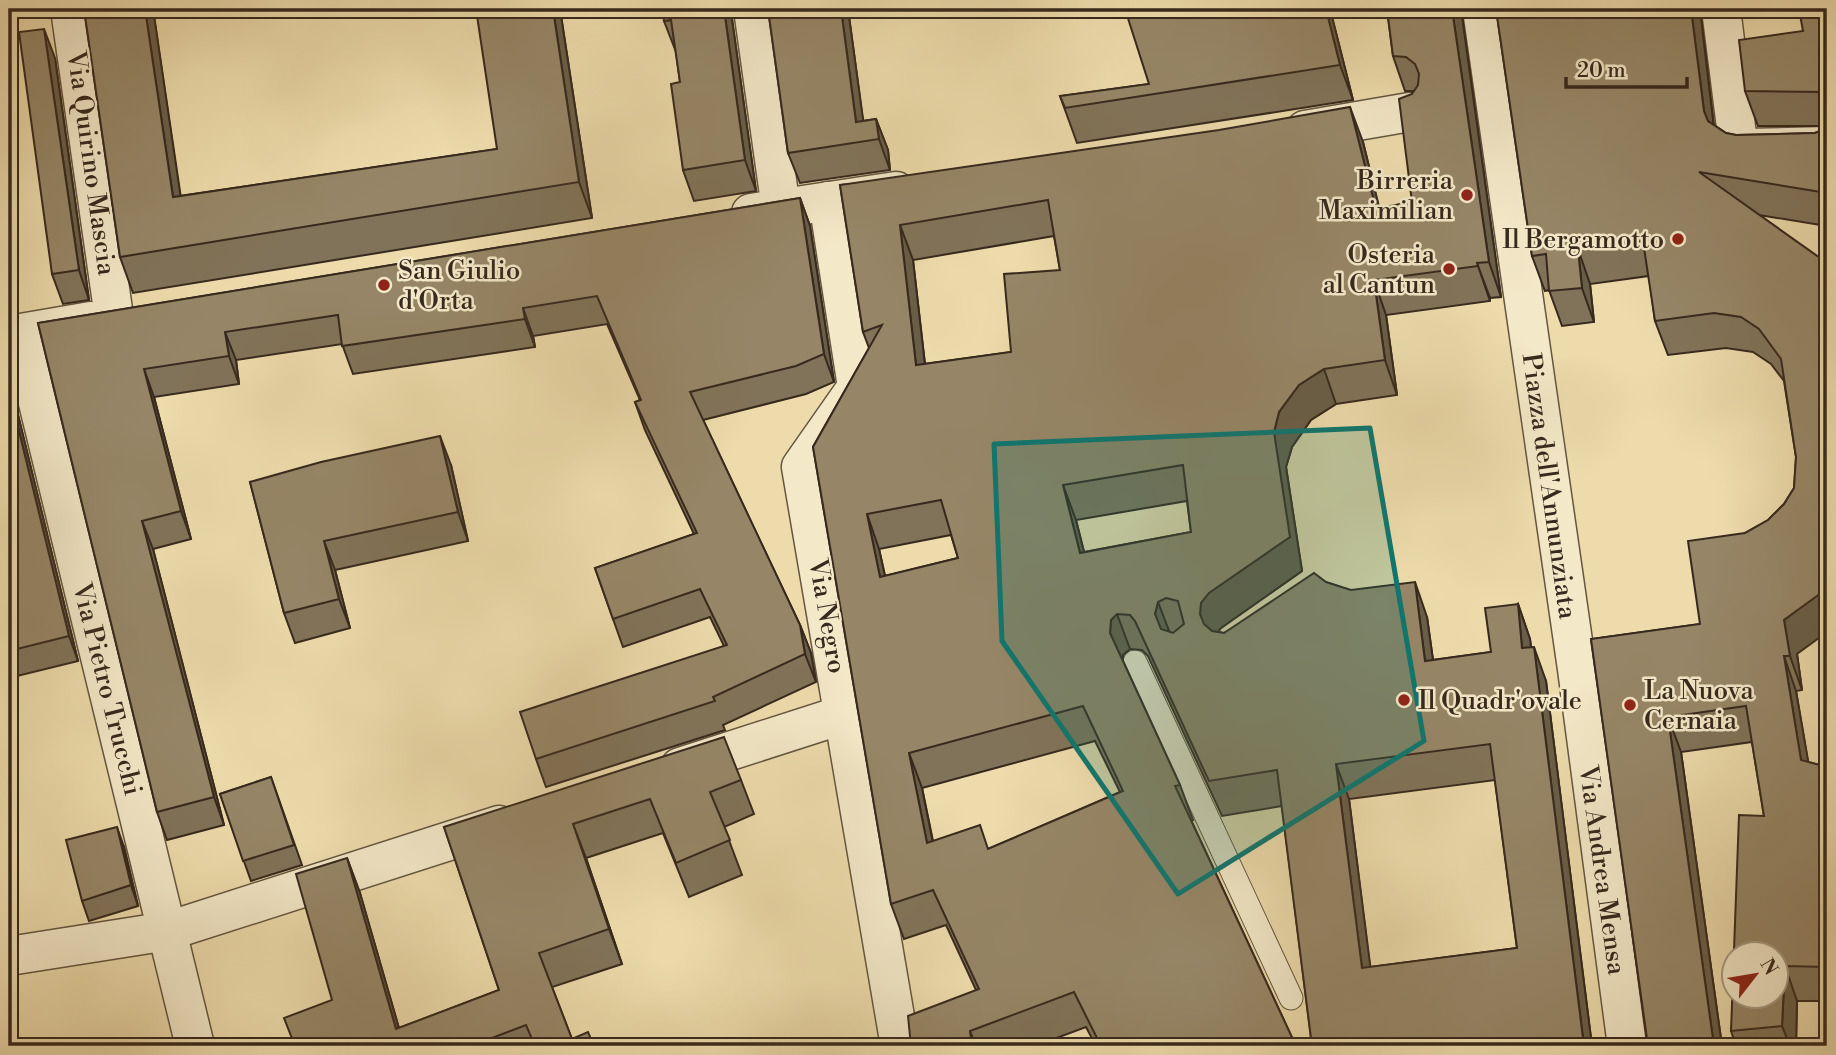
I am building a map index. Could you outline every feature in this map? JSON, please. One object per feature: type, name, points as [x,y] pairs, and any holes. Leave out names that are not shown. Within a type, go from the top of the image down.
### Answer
[{"type":"street","name":"Via Quirino Mascia","points":[[69,9],[114,317]]},
{"type":"street","points":[[753,9],[781,209]]},
{"type":"street","name":"Piazza dell'Annunziata","points":[[1482,9],[1580,695]]},
{"type":"street","points":[[1721,9],[1738,143],[1748,148],[1827,146]]},
{"type":"street","points":[[1267,136],[1410,112]]},
{"type":"street","points":[[712,220],[924,187]]},
{"type":"street","name":"Via Negro","points":[[828,201],[857,387],[801,467],[900,1046]]},
{"type":"street","points":[[114,317],[155,311]]},
{"type":"street","name":"Via Pietro Trucchi","points":[[114,317],[21,333],[195,1046]]},
{"type":"street","name":"Via Andrea Mensa","points":[[1580,695],[1627,1046]]},
{"type":"street","points":[[641,779],[845,714]]},
{"type":"street","points":[[9,956],[168,931],[536,813]]},
{"type":"lane","points":[[1135,662],[1291,998]]},
{"type":"highlighted area","points":[[1370,428],[1424,741],[1178,894],[1002,641],[994,444]]},
{"type":"building","points":[[84,9],[145,9],[173,197],[497,149],[476,9],[553,9],[579,182],[120,257]]},
{"type":"building","points":[[662,9],[724,9],[745,160],[683,170],[671,84],[680,82],[671,20],[664,21]]},
{"type":"building","points":[[768,9],[841,9],[856,122],[876,119],[879,139],[788,153]]},
{"type":"building","points":[[1125,9],[1326,9],[1340,65],[1065,108],[1060,96],[1149,84]]},
{"type":"building","points":[[1387,9],[1452,9],[1489,262],[1477,263],[1478,266],[1374,280],[1385,360],[1324,369],[1299,385],[1279,412],[1274,432],[1290,537],[1209,593],[1201,603],[1200,614],[1204,624],[1212,631],[1224,633],[1314,573],[1326,582],[1351,590],[1415,582],[1425,661],[1491,652],[1485,608],[1518,604],[1522,648],[1534,647],[1584,1046],[1312,1046],[1277,770],[1209,781],[1135,621],[1130,615],[1117,614],[1111,620],[1110,633],[1180,785],[1175,786],[1296,1046],[1101,1046],[1074,992],[970,1031],[972,1046],[911,1046],[908,1016],[979,989],[933,890],[891,904],[813,447],[882,325],[863,332],[840,185],[1219,130],[1350,107],[1376,209],[1412,202],[1399,99],[1412,94],[1418,85],[1419,74],[1415,64],[1406,57],[1393,56]],"holes":[[[1048,200],[1060,270],[1004,274],[1011,352],[916,365],[900,225]],[[1183,465],[1191,532],[1080,553],[1063,485]],[[941,500],[958,558],[880,577],[867,514]],[[1166,598],[1178,601],[1184,624],[1173,633],[1161,629],[1155,614],[1158,602]],[[1083,706],[1123,791],[988,849],[980,825],[927,843],[909,753]],[[1490,744],[1517,948],[1362,968],[1336,764]]]},
{"type":"building","points":[[1496,9],[1691,9],[1704,111],[1708,121],[1726,133],[1736,135],[1815,133],[1827,128],[1827,193],[1699,172],[1827,263],[1827,587],[1784,620],[1790,656],[1784,656],[1801,760],[1827,767],[1827,967],[1790,966],[1790,940],[1734,940],[1739,815],[1764,816],[1746,706],[1668,717],[1714,1046],[1648,1046],[1591,639],[1700,624],[1688,541],[1745,533],[1768,520],[1784,504],[1794,488],[1796,457],[1781,359],[1759,329],[1741,317],[1714,313],[1655,321],[1643,241],[1578,249],[1582,288],[1549,291],[1546,254],[1532,256]]},
{"type":"building","points":[[1799,9],[1827,9],[1827,95],[1824,92],[1745,91],[1739,40],[1803,31]]},
{"type":"building","points":[[44,29],[79,270],[52,274],[19,32]]},
{"type":"building","points":[[800,198],[824,354],[796,366],[690,392],[800,625],[805,654],[713,697],[715,701],[536,759],[520,712],[727,645],[700,589],[613,619],[595,568],[697,533],[635,402],[641,400],[597,296],[523,308],[525,319],[342,346],[338,315],[225,332],[229,356],[144,369],[181,511],[142,521],[214,797],[157,812],[38,323]]},
{"type":"building","points":[[9,390],[69,636],[9,651]]},
{"type":"building","points":[[440,436],[458,512],[324,541],[339,599],[284,613],[250,482],[321,462]]},
{"type":"building","points":[[724,737],[741,780],[710,792],[730,840],[676,863],[650,799],[573,824],[609,929],[539,953],[572,1039],[588,1032],[594,1046],[535,1046],[526,1025],[471,1046],[295,1046],[284,1018],[332,1000],[296,874],[347,858],[396,1029],[499,990],[444,827]]},
{"type":"building","points":[[271,777],[294,845],[243,861],[220,794]]},
{"type":"building","points":[[117,827],[131,885],[82,901],[66,840]]},
{"type":"building","points":[[1732,1010],[1783,1010],[1782,1026],[1731,1031]]},
{"type":"place","name":"Birreria Maximilian","points":[[1467,195]]},
{"type":"place","name":"Il Bergamotto","points":[[1678,239]]},
{"type":"place","name":"Osteria al Cantun","points":[[1449,269]]},
{"type":"place","name":"San Giulio d'Orta","points":[[384,285]]},
{"type":"place","name":"Il Quadr'ovale","points":[[1404,700]]},
{"type":"place","name":"La Nuova Cernaia","points":[[1630,705]]}]
